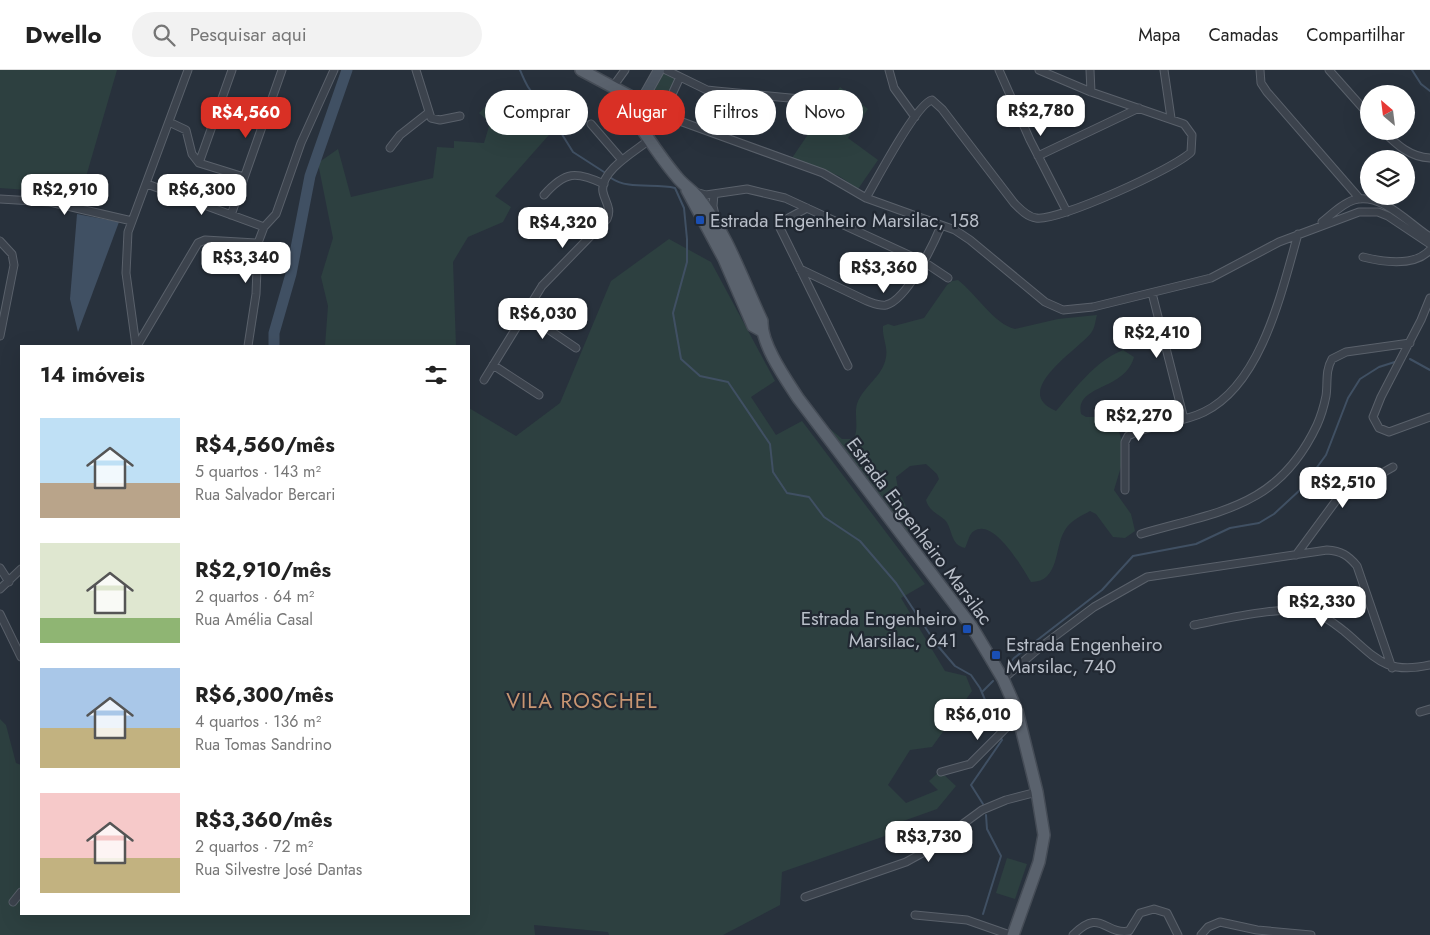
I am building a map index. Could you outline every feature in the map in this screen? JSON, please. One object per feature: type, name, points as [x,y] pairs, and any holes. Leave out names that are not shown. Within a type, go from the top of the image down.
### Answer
[{"type":"main road","points":[[581,70],[615,90]]},
{"type":"main road","points":[[649,90],[659,70]]},
{"type":"main road","name":"Estrada Engenheiro Marsilac","points":[[647,136],[685,186],[704,207],[724,239],[762,321],[763,334],[782,374],[798,398],[965,617],[1003,679],[1018,716],[1037,792],[1044,835],[1042,849],[1012,935]]},
{"type":"street","points":[[137,345],[126,274],[128,232],[188,70]]},
{"type":"street","points":[[199,163],[232,70]]},
{"type":"street","points":[[231,215],[282,70]]},
{"type":"street","points":[[248,345],[256,294],[258,244],[264,227],[276,214],[301,143],[334,70]]},
{"type":"street","points":[[416,70],[428,105],[428,114]]},
{"type":"street","points":[[615,90],[625,70]]},
{"type":"street","points":[[666,70],[716,91],[786,98]]},
{"type":"street","points":[[889,70],[894,88],[915,117]]},
{"type":"street","points":[[999,70],[1066,212]]},
{"type":"street","points":[[866,198],[915,117],[924,104],[932,100],[942,109],[995,182],[1020,210],[1036,218],[1066,212],[1154,175],[1184,159],[1192,147],[1190,130],[1171,118],[1091,92],[1039,70]]},
{"type":"street","points":[[1090,70],[1091,92]]},
{"type":"street","points":[[1164,70],[1171,118]]},
{"type":"street","points":[[1260,70],[1261,83],[1267,92],[1360,199],[1347,203],[1316,227]]},
{"type":"street","points":[[1329,70],[1360,105]]},
{"type":"street","points":[[674,90],[680,77]]},
{"type":"street","points":[[1038,156],[1139,108]]},
{"type":"street","points":[[428,114],[436,120],[460,116]]},
{"type":"street","points":[[390,148],[400,134],[428,114]]},
{"type":"street","points":[[169,122],[186,130],[192,154],[199,163],[244,177]]},
{"type":"street","points":[[685,122],[823,173],[866,198],[955,230],[970,240],[1032,292],[1054,308],[1063,310],[1076,310],[1211,278],[1266,248],[1316,227],[1359,212],[1378,212],[1388,216],[1430,244]]},
{"type":"street","points":[[591,124],[622,160]]},
{"type":"street","points":[[484,380],[524,313],[550,278],[607,219],[610,209],[603,192],[608,175],[647,136]]},
{"type":"street","points":[[1392,140],[1408,152],[1430,158]]},
{"type":"street","points":[[544,195],[562,179],[574,174],[584,175],[604,184]]},
{"type":"street","points":[[147,184],[264,227]]},
{"type":"street","points":[[704,207],[714,194],[736,190],[764,192],[807,208],[924,262],[948,278]]},
{"type":"street","points":[[704,207],[714,194]]},
{"type":"street","points":[[0,199],[50,202],[132,221]]},
{"type":"street","points":[[1383,205],[1430,237]]},
{"type":"street","points":[[807,208],[781,224],[782,233],[848,366]]},
{"type":"street","points":[[800,269],[867,301],[882,306],[893,302],[900,295],[924,262],[941,226]]},
{"type":"street","points":[[1125,490],[1125,442],[1128,436],[1142,430],[1184,419],[1213,407],[1231,390],[1252,363],[1273,318],[1298,234]]},
{"type":"street","points":[[138,345],[198,243],[205,240],[258,244]]},
{"type":"street","points":[[0,241],[10,251],[14,266],[0,336]]},
{"type":"street","points":[[1363,257],[1379,261],[1405,261],[1421,257],[1430,250]]},
{"type":"street","points":[[1152,293],[1184,419]]},
{"type":"street","points":[[1430,298],[1373,417],[1379,428],[1389,432],[1430,417]]},
{"type":"street","points":[[524,313],[576,348]]},
{"type":"street","points":[[1141,534],[1220,513],[1271,487],[1297,460],[1317,425],[1324,404],[1326,377],[1332,359],[1346,352],[1410,343]]},
{"type":"street","points":[[493,365],[539,396]]},
{"type":"street","points":[[1296,555],[1332,504],[1342,495],[1393,467]]},
{"type":"street","points":[[1342,495],[1348,475]]},
{"type":"street","points":[[1003,679],[1047,641],[1094,607],[1147,577],[1328,550],[1338,551],[1350,557],[1362,578],[1392,668]]},
{"type":"street","points":[[0,568],[9,582]]},
{"type":"street","points":[[0,588],[9,582],[20,570]]},
{"type":"street","points":[[1194,625],[1304,610],[1331,621],[1375,658],[1392,668],[1402,670],[1430,665]]},
{"type":"street","points":[[0,614],[20,655]]},
{"type":"street","points":[[1420,712],[1430,709]]},
{"type":"street","points":[[941,772],[970,764],[1018,716]]},
{"type":"street","points":[[805,896],[906,862],[926,851],[982,810],[1037,792]]},
{"type":"street","points":[[13,902],[20,893]]},
{"type":"street","points":[[1073,935],[1085,924],[1092,922],[1101,923],[1118,931],[1126,932],[1132,929],[1140,913],[1154,909],[1167,913],[1178,935]]},
{"type":"street","points":[[915,916],[967,920],[1012,935]]},
{"type":"street","points":[[1201,935],[1208,927],[1220,922],[1257,930],[1312,935]]},
{"type":"shaded area","points":[[0,70],[117,70],[81,194],[0,188]]},
{"type":"shaded area","points":[[663,74],[676,80],[671,90],[654,90]]},
{"type":"shaded area","points":[[863,105],[868,109],[863,116]]},
{"type":"shaded area","points":[[485,107],[485,118],[479,113]]},
{"type":"shaded area","points":[[486,135],[549,135],[495,196],[511,207],[503,222],[468,237],[453,262],[456,345],[325,345],[328,306],[321,277],[333,238],[318,163],[338,149],[351,197],[433,178],[437,147],[454,148],[454,141],[484,143]]},
{"type":"shaded area","points":[[808,135],[850,135],[848,138],[878,160],[858,189],[839,176],[792,158]]},
{"type":"shaded area","points":[[669,239],[711,262],[775,381],[751,397],[776,435],[802,421],[925,584],[901,598],[945,671],[966,676],[972,691],[932,747],[910,750],[888,785],[906,803],[938,790],[929,781],[940,771],[956,786],[937,809],[892,825],[885,836],[782,872],[780,905],[723,935],[609,935],[608,932],[534,925],[535,935],[0,935],[0,719],[6,725],[16,763],[20,765],[20,915],[470,915],[470,409],[516,436],[560,403],[611,281]]},
{"type":"shaded area","points":[[958,280],[993,315],[1007,326],[1015,329],[1058,319],[1097,315],[1091,333],[1051,371],[1043,382],[1040,393],[1044,403],[1056,411],[1086,376],[1103,361],[1123,350],[1134,357],[1129,368],[1121,376],[1085,397],[1081,404],[1081,414],[1086,417],[1113,417],[1126,450],[1114,490],[1131,514],[1135,531],[1125,538],[1113,537],[1096,514],[1090,511],[1067,527],[1052,570],[1040,580],[1031,582],[1007,546],[990,531],[982,529],[972,532],[965,548],[957,544],[945,520],[927,504],[926,500],[939,479],[937,474],[926,464],[910,466],[896,477],[898,489],[913,522],[912,528],[908,532],[865,475],[860,474],[827,433],[828,427],[842,439],[854,439],[857,404],[881,370],[886,357],[883,326],[888,324],[894,326],[924,318],[947,285],[952,281]]},
{"type":"shaded area","points":[[1007,858],[1027,864],[1015,899],[996,893]]},
{"type":"water","points":[[77,214],[119,222],[78,332],[70,299]]},
{"type":"waterway","points":[[274,345],[274,333],[291,274],[310,176],[347,70]]},
{"type":"waterway","points":[[520,70],[528,86],[540,99],[573,152],[604,172]]},
{"type":"waterway","points":[[1412,70],[1421,84],[1430,91]]},
{"type":"waterway","points":[[611,178],[625,184],[675,188],[684,208],[687,239],[687,262],[673,313],[681,359],[700,376],[728,382],[770,444],[773,472],[787,493],[809,497],[824,517],[860,541],[896,583],[937,645],[955,666],[971,675],[980,688],[999,733]]},
{"type":"waterway","points":[[1410,359],[1430,370]]},
{"type":"waterway","points":[[1006,668],[1014,658],[1102,590],[1133,556],[1196,544],[1230,528],[1259,523],[1274,514],[1301,489],[1326,455],[1348,398],[1360,379],[1379,367],[1398,361]]},
{"type":"waterway","points":[[982,692],[993,681]]},
{"type":"waterway","points":[[983,804],[971,785],[1002,740],[1001,738]]},
{"type":"waterway","points":[[983,914],[1001,856],[987,829],[986,815]]},
{"type":"place","name":"Estrada Engenheiro Marsilac, 158","points":[[700,220]]},
{"type":"place","name":"Estrada Engenheiro Marsilac, 641","points":[[967,629]]},
{"type":"place","name":"Estrada Engenheiro Marsilac, 740","points":[[996,655]]},
{"type":"district","name":"VILA ROSCHEL","points":[[582,701]]}]
